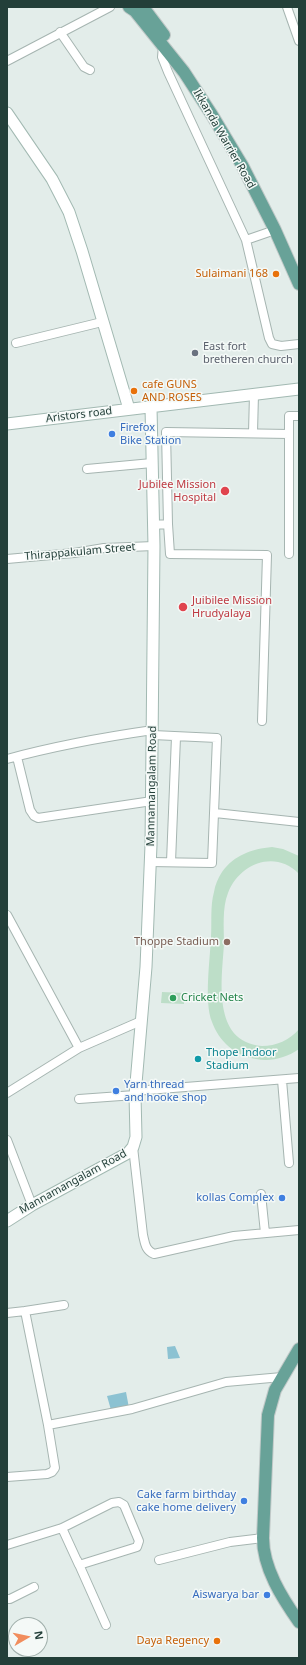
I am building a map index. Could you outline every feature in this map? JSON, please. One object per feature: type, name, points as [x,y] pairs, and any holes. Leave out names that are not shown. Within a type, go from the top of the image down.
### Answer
[{"type":"main road","name":"Ikkanda Warrier Road","points":[[129,7],[184,72],[212,115],[242,165],[299,284]]},
{"type":"main road","name":"Ikkanda Warrier Road","points":[[143,7],[191,68],[218,110],[248,163],[299,264]]},
{"type":"main road","points":[[7,114],[52,179],[69,212],[129,409]]},
{"type":"main road","points":[[280,391],[299,383]]},
{"type":"main road","points":[[151,407],[299,389]]},
{"type":"main road","name":"Aristors road","points":[[7,424],[151,407]]},
{"type":"main road","name":"Mannamangalam Road","points":[[7,1221],[32,1205],[128,1153],[133,1147],[136,1137],[135,1093],[146,967],[152,801],[154,546],[151,407]]},
{"type":"main road","points":[[297,1616],[286,1603],[267,1564],[263,1538],[268,1415],[275,1390],[299,1349]]},
{"type":"street","points":[[7,61],[110,7]]},
{"type":"street","points":[[287,7],[299,41]]},
{"type":"street","points":[[60,32],[84,67],[90,70]]},
{"type":"street","points":[[163,46],[162,56],[168,72],[246,240],[269,338],[272,344],[281,346],[299,344]]},
{"type":"street","points":[[246,240],[274,230]]},
{"type":"street","points":[[16,343],[102,322]]},
{"type":"street","points":[[253,433],[254,394]]},
{"type":"street","points":[[289,554],[289,416],[299,416]]},
{"type":"street","points":[[262,721],[267,555],[170,554],[166,432],[289,434]]},
{"type":"street","points":[[87,469],[152,463]]},
{"type":"street","points":[[153,525],[168,524]]},
{"type":"street","name":"Thirappakulam Street","points":[[7,559],[74,553],[104,548],[154,546]]},
{"type":"street","points":[[7,760],[86,741],[153,733],[217,738],[212,863],[150,862]]},
{"type":"street","points":[[171,862],[176,736]]},
{"type":"street","points":[[17,757],[30,810],[34,816],[38,818],[152,801]]},
{"type":"street","points":[[215,813],[299,822]]},
{"type":"street","points":[[7,915],[79,1048]]},
{"type":"street","points":[[7,1093],[79,1048],[141,1021]]},
{"type":"street","points":[[79,1099],[299,1078]]},
{"type":"street","points":[[282,1080],[289,1163]]},
{"type":"street","points":[[7,1140],[32,1205]]},
{"type":"street","points":[[133,1147],[143,1234],[145,1246],[149,1252],[154,1254],[234,1236],[299,1230]]},
{"type":"street","points":[[261,1194],[265,1233]]},
{"type":"street","points":[[7,1313],[64,1305]]},
{"type":"street","points":[[7,1477],[47,1474],[52,1472],[55,1468],[25,1311]]},
{"type":"street","points":[[48,1425],[132,1409],[226,1382],[282,1377]]},
{"type":"street","points":[[7,1545],[62,1528],[112,1503],[119,1502],[124,1505],[139,1541],[137,1547],[79,1565]]},
{"type":"street","points":[[62,1528],[106,1625]]},
{"type":"street","points":[[159,1560],[230,1542],[263,1538]]},
{"type":"street","points":[[7,1599],[10,1599],[34,1587]]},
{"type":"green space","points":[[272,847],[283,849],[299,856],[299,874],[290,866],[279,862],[269,861],[259,863],[249,868],[240,874],[228,893],[224,918],[222,974],[223,1006],[227,1021],[234,1033],[246,1042],[267,1046],[277,1044],[287,1039],[299,1029],[299,1049],[289,1055],[262,1060],[241,1055],[223,1041],[215,1029],[208,1004],[209,969],[213,897],[216,884],[221,874],[232,861],[238,857],[257,849]]},
{"type":"green space","name":"Cricket Nets","points":[[162,992],[184,993],[184,1004],[161,1003]]},
{"type":"water","points":[[175,1346],[180,1358],[168,1359],[167,1347]]},
{"type":"water","points":[[126,1392],[129,1408],[111,1410],[107,1396]]},
{"type":"place","name":"Sulaimani 168","points":[[276,274]]},
{"type":"place","name":"East fort bretheren church","points":[[195,353]]},
{"type":"place","name":"cafe GUNS AND ROSES","points":[[134,391]]},
{"type":"place","name":"Firefox Bike Station","points":[[112,434]]},
{"type":"place","name":"Jubilee Mission Hospital","points":[[225,491]]},
{"type":"place","name":"Juibilee Mission Hrudyalaya","points":[[183,607]]},
{"type":"place","name":"Thoppe Stadium","points":[[227,942]]},
{"type":"place","name":"Cricket Nets","points":[[173,998]]},
{"type":"place","name":"Thope Indoor Stadium","points":[[198,1059]]},
{"type":"place","name":"Yarn thread and hooke shop","points":[[116,1091]]},
{"type":"place","name":"kollas Complex","points":[[282,1198]]},
{"type":"place","name":"Cake farm birthday cake home delivery","points":[[244,1501]]},
{"type":"place","name":"Aiswarya bar","points":[[267,1595]]},
{"type":"place","name":"Daya Regency","points":[[217,1641]]}]
